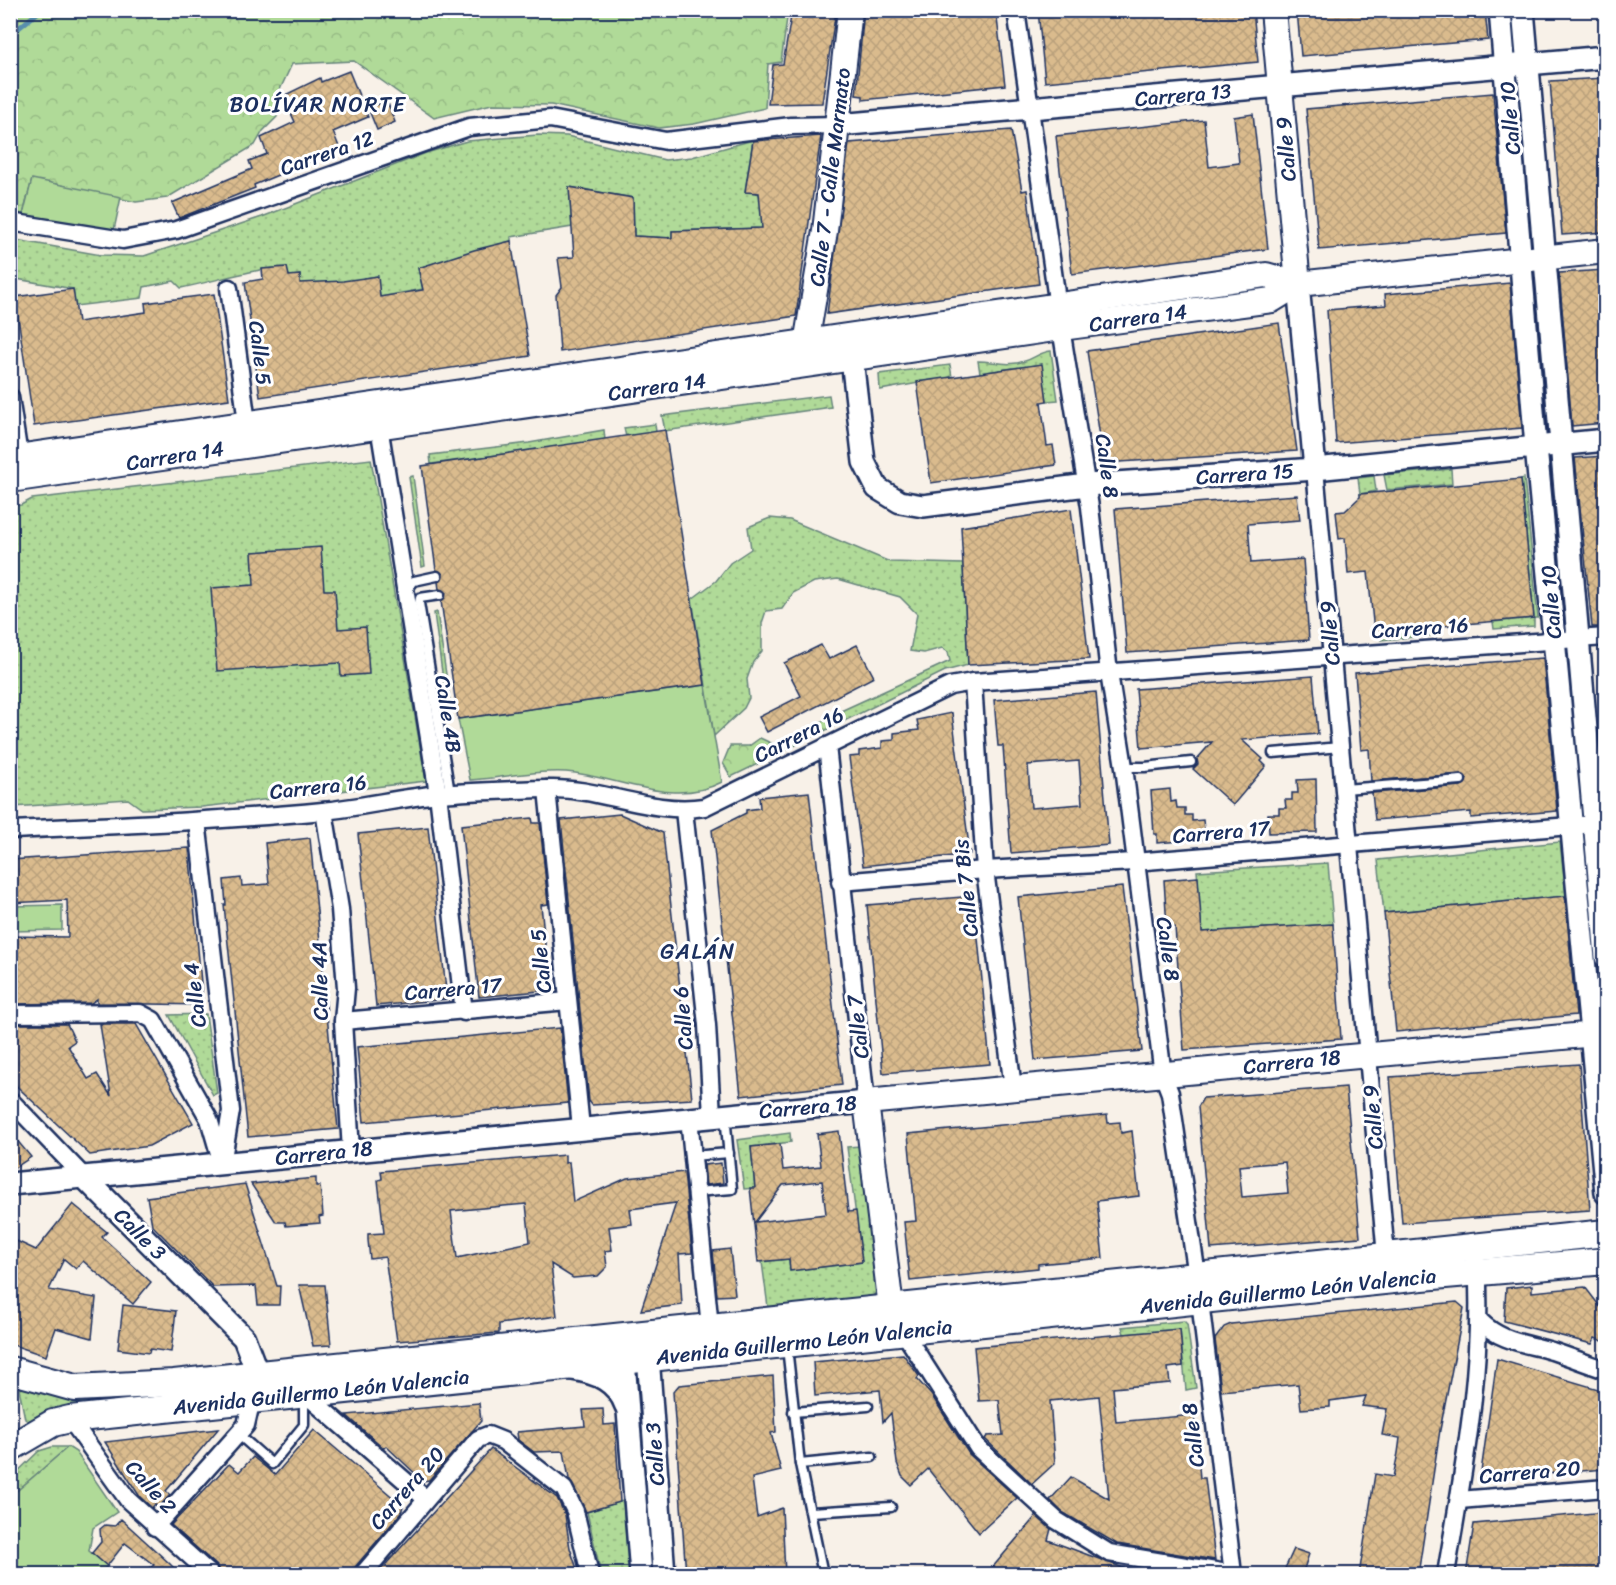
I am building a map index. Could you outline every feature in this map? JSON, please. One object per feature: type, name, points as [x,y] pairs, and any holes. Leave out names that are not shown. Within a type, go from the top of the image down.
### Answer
[{"type":"main road","name":"Calle 7 - Calle Marmato","points":[[806,344],[825,231],[850,10]]},
{"type":"main road","name":"Calle 9","points":[[1273,10],[1298,284]]},
{"type":"main road","name":"Carrera 14","points":[[13,456],[806,344],[1060,318],[1272,300],[1298,284],[1605,251]]},
{"type":"main road","name":"Carrera 14","points":[[10,480],[852,359],[1060,318]]},
{"type":"main road","points":[[10,495],[54,473]]},
{"type":"main road","name":"Carrera 18","points":[[866,1101],[1598,1034]]},
{"type":"main road","name":"Calle 7","points":[[866,1101],[891,1308]]},
{"type":"main road","name":"Avenida Guillermo León Valencia","points":[[10,1448],[53,1423],[255,1387],[640,1351],[787,1344],[903,1331],[1199,1288],[1386,1256],[1605,1233]]},
{"type":"main road","name":"Avenida Guillermo León Valencia","points":[[10,1370],[75,1388],[174,1383],[255,1387],[304,1394],[562,1368],[640,1351],[710,1327],[891,1308],[1478,1273],[1605,1260]]},
{"type":"street","name":"Calle 8","points":[[1016,10],[1060,318],[1087,485],[1109,673],[1124,767],[1162,1075],[1170,1093],[1199,1288],[1233,1575]]},
{"type":"street","name":"Calle 10","points":[[1500,10],[1505,65],[1559,444],[1577,639],[1599,824],[1605,957]]},
{"type":"street","name":"Calle 10","points":[[1524,10],[1529,64],[1536,447],[1572,825],[1598,1034],[1605,1193]]},
{"type":"street","name":"Carrera 13","points":[[838,124],[1605,57]]},
{"type":"street","name":"Carrera 12","points":[[10,222],[123,240],[176,230],[469,127],[550,119],[666,141],[791,126],[838,124]]},
{"type":"street","name":"Calle 9","points":[[1298,284],[1386,1256]]},
{"type":"street","name":"Calle 5","points":[[229,288],[247,423]]},
{"type":"street","name":"Carrera 15","points":[[852,359],[864,462],[877,488],[887,496],[911,505],[923,506],[1087,485],[1315,469],[1605,440]]},
{"type":"street","points":[[10,397],[13,456]]},
{"type":"street","name":"Calle 4B","points":[[379,426],[405,592],[444,794],[464,1012]]},
{"type":"street","name":"Carrera 16","points":[[10,830],[196,821],[324,810],[444,794],[567,788],[638,804],[684,810],[704,807],[950,686],[973,682],[1605,637]]},
{"type":"street","name":"Calle 7 Bis","points":[[973,682],[985,870],[1013,1088]]},
{"type":"street","name":"Calle 7","points":[[826,746],[866,1101]]},
{"type":"street","name":"Calle 5","points":[[547,789],[581,1128]]},
{"type":"street","name":"Calle 4A","points":[[324,810],[340,909],[346,988],[343,1021],[351,1151]]},
{"type":"street","name":"Calle 6","points":[[684,810],[718,1115]]},
{"type":"street","name":"Calle 4","points":[[196,821],[231,1112],[222,1164]]},
{"type":"street","name":"Carrera 17","points":[[840,882],[985,870],[1134,862],[1599,824]]},
{"type":"street","name":"Carrera 17","points":[[343,1021],[568,1001]]},
{"type":"street","points":[[10,1014],[140,1012],[153,1020],[209,1119],[222,1164]]},
{"type":"street","name":"Calle 3","points":[[10,1100],[244,1338],[255,1387]]},
{"type":"street","points":[[199,1101],[215,1115],[221,1115],[230,1100]]},
{"type":"street","name":"Carrera 18","points":[[10,1184],[866,1101]]},
{"type":"street","points":[[688,1118],[710,1327]]},
{"type":"street","points":[[1446,1575],[1459,1500],[1480,1321],[1476,1247]]},
{"type":"street","points":[[1480,1321],[1492,1332],[1506,1339],[1551,1351],[1605,1370]]},
{"type":"street","points":[[903,1331],[978,1448],[1056,1520],[1109,1553],[1233,1575]]},
{"type":"street","name":"Calle 3","points":[[640,1351],[628,1411],[641,1575]]},
{"type":"street","name":"Calle 3","points":[[640,1351],[664,1575]]},
{"type":"street","points":[[562,1368],[585,1371],[608,1380],[622,1395],[628,1411]]},
{"type":"street","points":[[155,1527],[246,1425],[255,1387]]},
{"type":"street","points":[[304,1394],[426,1499]]},
{"type":"street","name":"Calle 2","points":[[70,1419],[128,1500],[210,1575]]},
{"type":"street","name":"Carrera 20","points":[[363,1575],[478,1439],[489,1435],[503,1441],[564,1489],[575,1511],[590,1575]]},
{"type":"street","name":"Carrera 20","points":[[1459,1500],[1605,1488]]},
{"type":"lane","points":[[405,592],[414,580],[437,576]]},
{"type":"lane","points":[[440,595],[420,598],[418,603],[444,794]]},
{"type":"lane","points":[[1273,753],[1340,747]]},
{"type":"lane","points":[[1124,767],[1191,762]]},
{"type":"lane","points":[[1344,789],[1461,780]]},
{"type":"lane","points":[[696,1192],[732,1189],[729,1153],[718,1115]]},
{"type":"lane","points":[[692,1156],[729,1153]]},
{"type":"lane","points":[[787,1344],[800,1464],[812,1512],[823,1575]]},
{"type":"lane","points":[[238,1434],[272,1464],[304,1425],[304,1394]]},
{"type":"lane","points":[[793,1412],[868,1406]]},
{"type":"lane","points":[[800,1464],[872,1457]]},
{"type":"lane","points":[[812,1512],[891,1507]]},
{"type":"green space","points":[[11,11],[788,11],[781,62],[768,64],[765,108],[694,124],[659,128],[551,105],[492,104],[434,118],[354,61],[292,64],[277,96],[277,117],[263,131],[255,145],[167,198],[136,202],[32,180],[23,215],[11,209]]},
{"type":"green space","points":[[538,135],[567,136],[665,160],[692,157],[753,140],[745,191],[761,194],[762,228],[672,231],[672,238],[634,236],[633,198],[569,187],[572,227],[511,237],[511,241],[418,268],[423,289],[380,297],[377,276],[299,291],[300,275],[289,276],[286,267],[181,288],[174,281],[144,287],[142,298],[75,306],[73,289],[11,278],[10,239],[101,255],[144,256],[262,217],[426,153],[467,141]]},
{"type":"green space","points":[[32,179],[121,197],[114,230],[23,215]]},
{"type":"green space","points":[[1051,351],[1058,400],[1047,401],[1041,364],[980,373],[978,361],[1018,363]]},
{"type":"green space","points":[[950,365],[952,377],[880,390],[879,374]]},
{"type":"green space","points":[[829,395],[831,407],[665,431],[662,416]]},
{"type":"green space","points":[[655,424],[656,432],[626,437],[624,428]]},
{"type":"green space","points":[[604,430],[605,440],[431,464],[430,455],[529,443]]},
{"type":"green space","points":[[371,459],[426,781],[202,807],[142,809],[128,799],[13,807],[11,810],[11,506],[21,505],[32,499]]},
{"type":"green space","points":[[1451,469],[1452,484],[1387,490],[1384,475]]},
{"type":"green space","points":[[413,476],[425,566],[422,567],[409,477]]},
{"type":"green space","points":[[1374,476],[1376,491],[1360,494],[1358,478]]},
{"type":"green space","points":[[1524,478],[1538,618],[1534,618],[1521,479]]},
{"type":"green space","points":[[770,518],[790,520],[890,562],[963,564],[968,665],[945,671],[786,750],[778,745],[843,710],[950,661],[948,652],[942,648],[924,653],[910,651],[917,614],[900,597],[838,579],[814,582],[793,593],[782,609],[766,611],[762,623],[762,651],[753,662],[747,679],[749,698],[744,708],[714,736],[692,599],[716,581],[730,563],[751,549],[748,527]]},
{"type":"green space","points":[[437,612],[450,702],[446,702],[434,613]]},
{"type":"green space","points":[[1534,618],[1534,626],[1494,629],[1493,622]]},
{"type":"green space","points":[[1435,627],[1437,635],[1381,640],[1380,631]]},
{"type":"green space","points":[[705,685],[722,782],[703,789],[684,792],[644,788],[566,772],[530,773],[470,780],[458,719]]},
{"type":"green space","points":[[760,738],[786,750],[731,777],[723,763],[730,746],[749,746]]},
{"type":"green space","points":[[1560,842],[1566,896],[1384,913],[1378,860]]},
{"type":"green space","points":[[1583,846],[1585,846],[1602,1010],[1600,1011]]},
{"type":"green space","points":[[1328,863],[1333,924],[1202,932],[1197,871]]},
{"type":"green space","points":[[62,905],[62,930],[11,931],[11,906]]},
{"type":"green space","points":[[206,1014],[217,1093],[213,1095],[169,1015]]},
{"type":"green space","points":[[790,1133],[791,1142],[751,1147],[755,1188],[744,1189],[737,1140]]},
{"type":"green space","points":[[861,1146],[878,1290],[872,1297],[768,1307],[762,1262],[789,1259],[790,1271],[862,1262],[847,1147]]},
{"type":"green space","points":[[1184,1321],[1187,1324],[1196,1388],[1186,1390],[1180,1329],[1124,1334],[1122,1327]]},
{"type":"green space","points":[[568,1352],[29,1422],[25,1419],[19,1389],[25,1387],[90,1400],[111,1399]]},
{"type":"green space","points":[[52,1447],[68,1447],[11,1496],[11,1478],[39,1451]]},
{"type":"green space","points":[[68,1447],[76,1452],[117,1512],[93,1528],[89,1551],[107,1566],[100,1574],[14,1574],[10,1557],[11,1496]]},
{"type":"green space","points":[[623,1501],[629,1574],[601,1574],[587,1512]]},
{"type":"building","points":[[792,10],[836,10],[822,103],[768,104],[773,65],[783,64]]},
{"type":"building","points":[[864,10],[996,10],[1005,85],[863,100],[863,96],[856,95]]},
{"type":"building","points":[[1038,10],[1253,10],[1258,62],[1045,82]]},
{"type":"building","points":[[1297,10],[1485,10],[1488,40],[1301,56]]},
{"type":"building","points":[[349,71],[368,117],[333,132],[340,149],[254,185],[255,188],[179,218],[172,203],[252,169],[249,161],[267,154],[261,138],[295,122],[283,96],[320,78],[321,82]]},
{"type":"building","points":[[1605,78],[1605,232],[1562,235],[1550,81]]},
{"type":"building","points":[[1493,93],[1506,233],[1319,250],[1306,109]]},
{"type":"building","points":[[387,101],[395,122],[377,130],[368,108]]},
{"type":"building","points":[[1253,114],[1268,249],[1072,274],[1056,136],[1204,120],[1209,167],[1239,163],[1234,117]]},
{"type":"building","points":[[1011,130],[1022,191],[1027,190],[1039,284],[827,314],[849,143]]},
{"type":"building","points":[[821,136],[796,316],[560,352],[556,295],[562,287],[558,258],[574,257],[569,187],[633,198],[634,236],[672,238],[672,231],[762,228],[759,193],[745,192],[753,141]]},
{"type":"building","points":[[511,241],[530,356],[260,397],[245,282],[263,279],[262,269],[287,267],[289,276],[300,275],[300,283],[343,281],[378,276],[380,297],[423,290],[418,268]]},
{"type":"building","points":[[1605,270],[1605,423],[1572,426],[1559,273]]},
{"type":"building","points":[[1510,283],[1522,428],[1336,443],[1327,310],[1386,305],[1385,294]]},
{"type":"building","points":[[73,289],[78,322],[146,312],[145,303],[214,294],[229,399],[34,426],[15,297]]},
{"type":"building","points":[[1279,323],[1297,451],[1104,463],[1087,351]]},
{"type":"building","points":[[1042,364],[1047,401],[1041,402],[1047,446],[1053,445],[1056,465],[931,483],[917,382]]},
{"type":"building","points":[[665,430],[705,685],[458,719],[441,601],[446,593],[439,589],[438,582],[443,575],[436,570],[422,466]]},
{"type":"building","points":[[1605,456],[1605,627],[1592,627],[1575,458]]},
{"type":"building","points":[[1521,479],[1534,618],[1374,632],[1368,572],[1348,574],[1345,538],[1339,539],[1336,512],[1345,511],[1360,497],[1360,494]]},
{"type":"building","points":[[1297,495],[1300,520],[1248,524],[1251,563],[1303,559],[1309,640],[1127,653],[1115,509]]},
{"type":"building","points":[[1071,509],[1089,659],[968,665],[961,527]]},
{"type":"building","points":[[321,547],[324,590],[335,590],[338,629],[366,627],[369,674],[341,676],[340,663],[217,671],[211,588],[254,585],[252,552]]},
{"type":"building","points":[[821,645],[829,659],[857,645],[874,677],[767,732],[759,717],[801,696],[784,663]]},
{"type":"building","points":[[1543,658],[1557,811],[1471,818],[1471,812],[1375,820],[1372,793],[1461,786],[1467,779],[1461,774],[1371,781],[1369,749],[1361,750],[1355,673]]},
{"type":"building","points":[[1313,676],[1318,734],[1242,740],[1263,759],[1261,761],[1266,766],[1233,805],[1193,769],[1198,764],[1197,759],[1212,742],[1141,748],[1136,689]]},
{"type":"building","points":[[1096,692],[1109,845],[1011,853],[1003,746],[998,746],[994,700]],"holes":[[[1079,761],[1082,804],[1031,808],[1028,765]]]},
{"type":"building","points":[[952,713],[970,854],[863,866],[849,757],[859,756],[859,751],[882,748],[882,741],[894,740],[894,733],[919,730],[917,720]]},
{"type":"building","points":[[1316,779],[1317,832],[1269,833],[1268,814],[1279,814],[1279,808],[1286,808],[1285,800],[1292,800],[1292,793],[1298,793],[1297,780]]},
{"type":"building","points":[[1170,789],[1171,802],[1176,801],[1177,808],[1185,808],[1185,815],[1192,815],[1192,821],[1203,820],[1205,839],[1157,843],[1157,834],[1154,834],[1151,791]]},
{"type":"building","points":[[809,792],[842,1085],[741,1096],[712,830],[746,813],[746,810],[760,808],[759,797]]},
{"type":"building","points":[[620,814],[663,833],[692,1099],[592,1105],[589,1101],[561,820]]},
{"type":"building","points":[[532,818],[533,823],[540,823],[548,904],[541,905],[550,990],[479,997],[461,825]]},
{"type":"building","points":[[428,827],[447,999],[376,1006],[358,834]]},
{"type":"building","points":[[310,838],[338,1129],[248,1137],[224,905],[226,905],[224,880],[241,878],[242,886],[269,884],[265,843]]},
{"type":"building","points":[[189,848],[203,1005],[97,1003],[97,999],[91,1003],[10,1004],[10,936],[68,937],[67,900],[10,903],[10,860]]},
{"type":"building","points":[[1198,877],[1202,932],[1333,924],[1341,1039],[1184,1050],[1175,927],[1167,928],[1164,880]]},
{"type":"building","points":[[1122,887],[1142,1051],[1035,1060],[1018,897]]},
{"type":"building","points":[[974,896],[990,1064],[883,1073],[867,905]]},
{"type":"building","points":[[1565,896],[1576,1015],[1396,1032],[1384,913]]},
{"type":"building","points":[[10,1024],[67,1024],[75,1041],[68,1046],[88,1079],[97,1074],[111,1096],[100,1024],[136,1024],[193,1123],[149,1146],[90,1155],[10,1080]]},
{"type":"building","points":[[560,1028],[568,1103],[364,1122],[357,1047]]},
{"type":"building","points":[[1579,1064],[1590,1210],[1402,1223],[1390,1077]]},
{"type":"building","points":[[1346,1087],[1360,1237],[1211,1249],[1198,1107],[1203,1098]],"holes":[[[1285,1162],[1288,1193],[1242,1197],[1239,1166]]]},
{"type":"building","points":[[1107,1115],[1108,1123],[1120,1122],[1121,1133],[1132,1131],[1139,1196],[1097,1201],[1103,1258],[1038,1264],[1038,1268],[910,1281],[904,1222],[916,1221],[908,1134]]},
{"type":"building","points":[[839,1131],[848,1212],[856,1211],[862,1262],[790,1271],[789,1259],[758,1262],[750,1188],[755,1188],[751,1147],[780,1144],[783,1170],[821,1166],[817,1134]],"holes":[[[822,1181],[826,1214],[755,1222],[783,1185]]]},
{"type":"building","points":[[10,1132],[31,1157],[10,1171]]},
{"type":"building","points":[[565,1155],[565,1163],[569,1162],[573,1202],[627,1178],[684,1172],[692,1253],[679,1254],[682,1305],[641,1310],[676,1203],[630,1209],[632,1224],[609,1227],[612,1250],[605,1251],[607,1267],[598,1276],[573,1278],[551,1264],[557,1316],[499,1324],[499,1333],[397,1341],[385,1257],[370,1259],[368,1240],[368,1234],[384,1233],[378,1180],[382,1179],[381,1171]],"holes":[[[526,1204],[530,1242],[457,1258],[451,1211]]]},
{"type":"building","points":[[721,1163],[723,1183],[706,1185],[704,1165]]},
{"type":"building","points":[[316,1178],[316,1186],[320,1186],[322,1204],[323,1216],[319,1217],[320,1223],[286,1226],[285,1222],[276,1222],[251,1184]]},
{"type":"building","points":[[245,1184],[277,1286],[280,1286],[279,1305],[258,1305],[256,1286],[213,1287],[152,1225],[147,1197]]},
{"type":"building","points":[[73,1204],[107,1232],[102,1237],[151,1282],[133,1304],[83,1261],[76,1269],[64,1259],[49,1290],[96,1298],[92,1338],[56,1328],[46,1356],[10,1344],[10,1238],[36,1250]]},
{"type":"building","points":[[730,1249],[735,1295],[717,1296],[713,1251]]},
{"type":"building","points":[[299,1285],[325,1285],[331,1345],[313,1346]]},
{"type":"building","points":[[1532,1285],[1532,1292],[1585,1287],[1605,1313],[1605,1342],[1595,1338],[1592,1344],[1504,1321],[1506,1288]]},
{"type":"building","points":[[1457,1302],[1464,1308],[1440,1430],[1418,1575],[1359,1575],[1375,1474],[1393,1477],[1398,1453],[1400,1438],[1382,1435],[1387,1409],[1362,1406],[1366,1396],[1330,1401],[1330,1407],[1301,1409],[1298,1384],[1221,1391],[1215,1339],[1224,1327],[1231,1324]]},
{"type":"building","points":[[123,1305],[176,1311],[171,1352],[150,1349],[149,1353],[118,1349]]},
{"type":"building","points":[[1180,1329],[1183,1366],[1168,1368],[1170,1383],[1113,1388],[1116,1422],[1194,1415],[1200,1478],[1205,1478],[1215,1560],[1117,1544],[1062,1512],[1050,1500],[1071,1477],[1109,1499],[1099,1396],[1050,1401],[1055,1463],[1032,1484],[985,1439],[987,1436],[1003,1435],[999,1400],[979,1401],[974,1347]]},
{"type":"building","points":[[903,1354],[919,1376],[917,1379],[932,1396],[969,1454],[1017,1498],[979,1533],[928,1469],[911,1485],[902,1476],[897,1463],[891,1413],[883,1422],[880,1390],[815,1396],[813,1362]]},
{"type":"building","points":[[1497,1359],[1605,1391],[1605,1469],[1480,1479]]},
{"type":"building","points":[[773,1376],[776,1432],[771,1433],[781,1471],[752,1478],[757,1517],[782,1508],[785,1575],[686,1575],[673,1392],[679,1385]]},
{"type":"building","points":[[479,1403],[481,1421],[429,1480],[423,1481],[386,1446],[384,1448],[346,1415]]},
{"type":"building","points":[[603,1409],[604,1425],[615,1424],[620,1502],[586,1512],[569,1479],[564,1451],[534,1452],[518,1440],[517,1432],[585,1426],[583,1410]]},
{"type":"building","points":[[218,1429],[166,1491],[170,1495],[158,1508],[155,1504],[152,1508],[140,1497],[105,1442]]},
{"type":"building","points":[[314,1430],[403,1506],[401,1513],[355,1567],[353,1575],[220,1575],[217,1566],[171,1525],[229,1464],[239,1472],[253,1457],[275,1475]]},
{"type":"building","points":[[491,1449],[557,1498],[565,1515],[570,1548],[579,1575],[376,1575]]},
{"type":"building","points":[[1605,1512],[1605,1575],[1466,1575],[1474,1524]]},
{"type":"building","points":[[1036,1516],[1051,1529],[1048,1540],[1134,1572],[1133,1575],[986,1575]]},
{"type":"building","points":[[121,1519],[181,1575],[140,1575],[154,1565],[125,1543],[107,1566],[92,1553],[101,1542],[100,1529],[105,1525],[115,1526]]},
{"type":"building","points":[[1294,1549],[1309,1554],[1302,1575],[1282,1575]]},
{"type":"waterway","points":[[10,35],[41,10]]},
{"type":"district","name":"BOLÍVAR NORTE","points":[[318,104]]},
{"type":"district","name":"GALÁN","points":[[698,951]]}]
